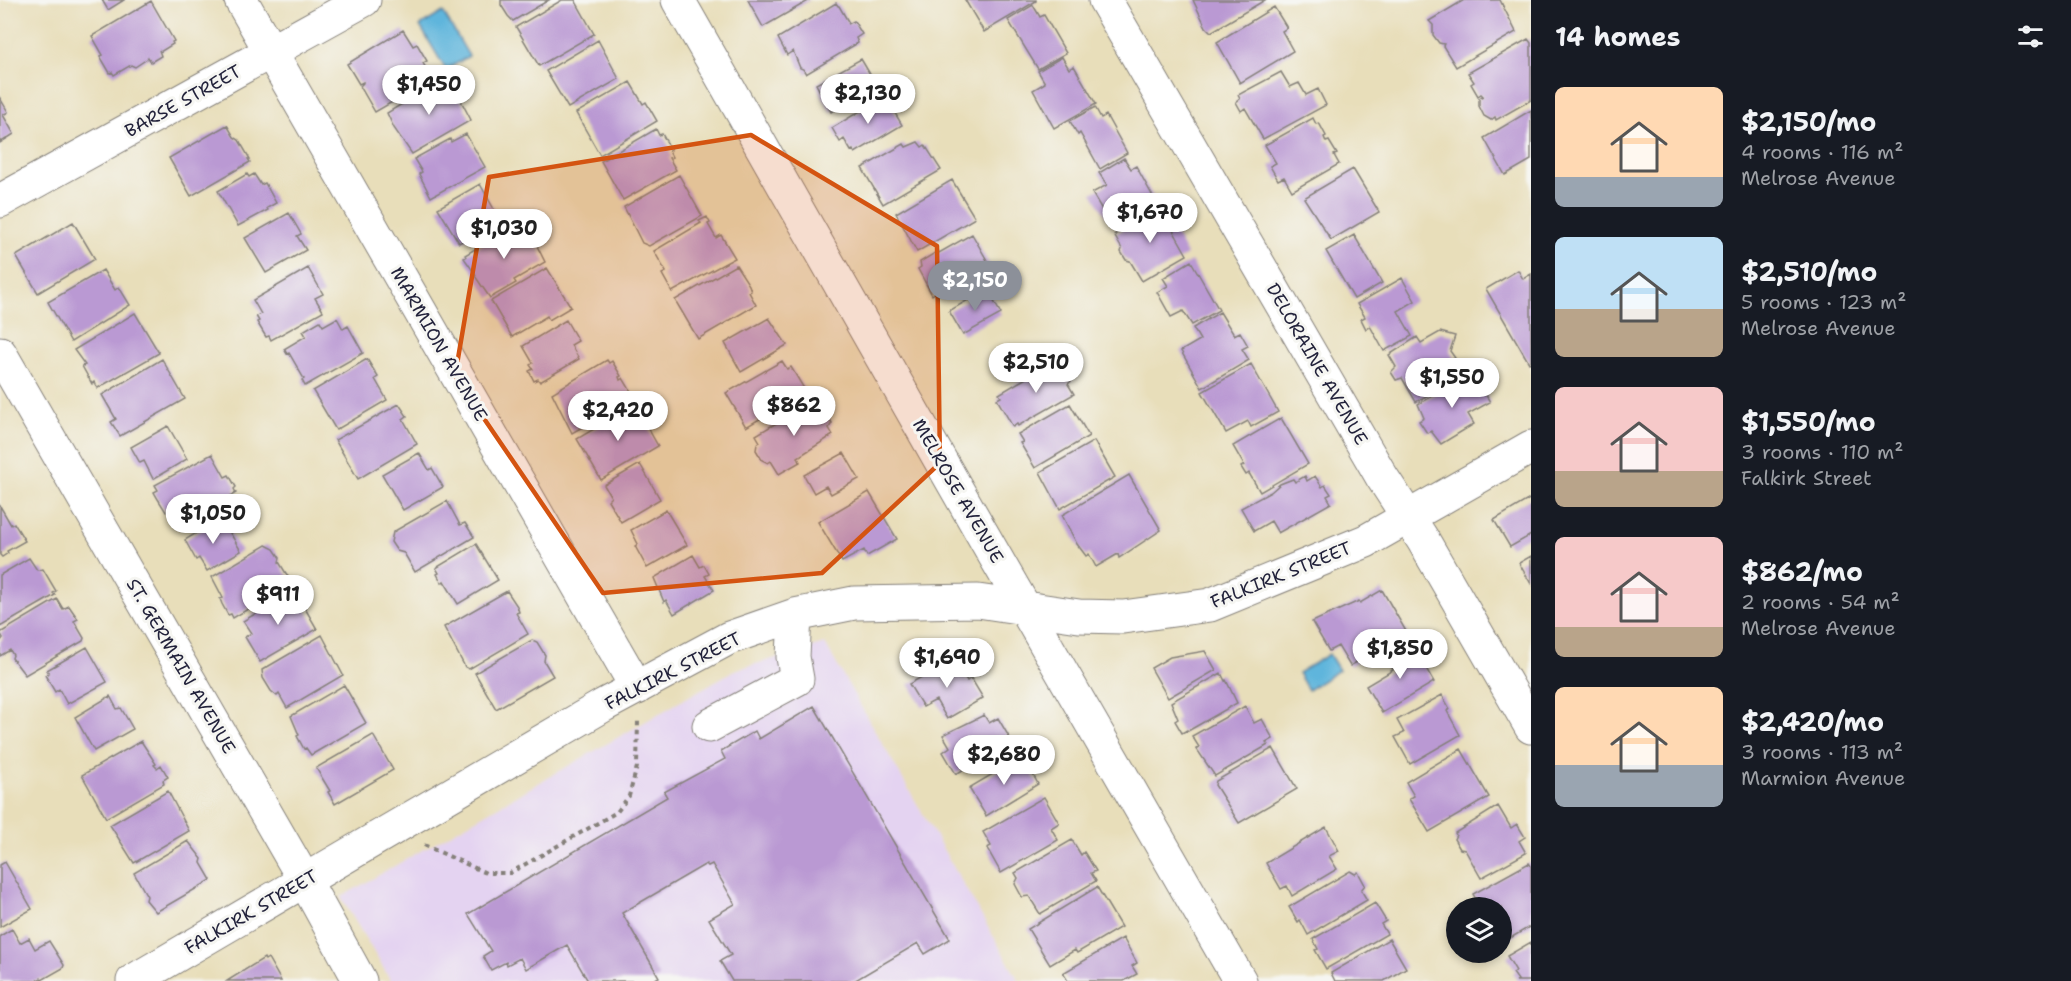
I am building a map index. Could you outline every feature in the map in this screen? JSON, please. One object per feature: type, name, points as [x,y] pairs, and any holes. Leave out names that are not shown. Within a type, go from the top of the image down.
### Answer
[{"type":"street","name":"MARMION AVENUE","points":[[241,0],[632,690]]},
{"type":"street","name":"BARSE STREET","points":[[0,201],[272,53],[364,0]]},
{"type":"street","name":"MELROSE AVENUE","points":[[678,0],[1240,981]]},
{"type":"street","name":"DELORAINE AVENUE","points":[[1105,0],[1382,477],[1408,516],[1531,727]]},
{"type":"street","name":"ST. GERMAIN AVENUE","points":[[0,353],[305,881],[360,981]]},
{"type":"street","name":"FALKIRK STREET","points":[[133,981],[632,690],[729,638],[795,615],[854,603],[978,601],[1079,616],[1123,617],[1210,605],[1366,541],[1531,447]]},
{"type":"street","points":[[709,726],[797,679],[793,657],[795,615]]},
{"type":"path","points":[[393,830],[486,873],[510,873],[616,812],[628,796],[637,767],[638,718],[632,690]]},
{"type":"highlighted area","points":[[751,135],[937,246],[940,463],[822,573],[603,593],[455,376],[489,177]]},
{"type":"shaded area","points":[[825,644],[1019,981],[391,981],[341,897],[735,670]]},
{"type":"water","points":[[443,12],[469,56],[446,70],[420,26]]},
{"type":"water","points":[[1329,654],[1339,670],[1308,690],[1298,673]]},
{"type":"building","points":[[102,0],[124,0],[108,10]]},
{"type":"building","points":[[501,0],[549,0],[513,21],[501,5]]},
{"type":"building","points":[[562,0],[575,0],[594,34],[539,66],[516,27]]},
{"type":"building","points":[[748,0],[810,0],[763,27]]},
{"type":"building","points":[[965,0],[1036,0],[1036,1],[984,32]]},
{"type":"building","points":[[1193,0],[1265,0],[1211,32],[1206,27]]},
{"type":"building","points":[[1464,0],[1500,0],[1516,32],[1456,67],[1443,46],[1444,44],[1439,43],[1433,35],[1433,25],[1429,21]]},
{"type":"building","points":[[151,1],[174,41],[173,44],[160,52],[159,50],[161,56],[151,62],[148,57],[135,67],[131,65],[114,75],[110,73],[92,36]]},
{"type":"building","points":[[836,3],[848,24],[854,21],[862,34],[856,38],[858,43],[806,74],[800,68],[793,51],[787,55],[778,38]]},
{"type":"building","points":[[1033,5],[1040,17],[1044,15],[1066,53],[1038,69],[1008,20]]},
{"type":"building","points":[[1274,7],[1287,28],[1282,31],[1293,51],[1240,83],[1217,42]]},
{"type":"building","points":[[403,30],[413,46],[417,44],[427,61],[423,63],[432,79],[375,112],[360,86],[363,82],[359,84],[347,64]]},
{"type":"building","points":[[1528,39],[1531,43],[1531,100],[1496,120],[1495,117],[1491,120],[1484,116],[1479,106],[1479,98],[1483,96],[1481,94],[1478,96],[1471,84],[1474,82],[1468,73]]},
{"type":"building","points":[[598,40],[619,79],[568,108],[546,71]]},
{"type":"building","points":[[1062,57],[1069,69],[1074,66],[1096,104],[1054,128],[1033,90],[1045,83],[1038,71]]},
{"type":"building","points":[[861,59],[877,86],[831,112],[816,84]]},
{"type":"building","points":[[1281,72],[1290,87],[1299,83],[1306,95],[1318,89],[1326,105],[1263,139],[1245,108],[1241,111],[1236,102],[1240,99],[1238,95]]},
{"type":"building","points":[[445,78],[454,94],[459,97],[471,120],[412,154],[394,128],[387,113]]},
{"type":"building","points":[[630,82],[643,104],[646,102],[657,121],[600,155],[576,113]]},
{"type":"building","points":[[885,96],[902,125],[855,153],[851,151],[844,139],[840,142],[832,128]]},
{"type":"building","points":[[0,98],[8,112],[3,115],[14,134],[0,143]]},
{"type":"building","points":[[1095,107],[1101,118],[1106,115],[1127,153],[1100,169],[1080,133],[1078,135],[1070,121]]},
{"type":"building","points":[[1531,110],[1531,160],[1505,175],[1484,138]]},
{"type":"building","points":[[1313,118],[1316,124],[1319,123],[1326,136],[1324,137],[1326,142],[1329,141],[1337,154],[1334,155],[1339,164],[1292,191],[1284,177],[1278,180],[1270,166],[1276,163],[1265,145]]},
{"type":"building","points":[[227,125],[234,137],[239,140],[250,162],[191,196],[169,158]]},
{"type":"building","points":[[656,129],[659,135],[662,134],[671,150],[669,151],[672,157],[669,158],[676,170],[623,200],[601,161]]},
{"type":"building","points":[[466,134],[485,167],[431,197],[419,174],[422,172],[414,159],[450,139],[451,142]]},
{"type":"building","points":[[918,142],[922,147],[925,145],[941,170],[883,204],[862,168],[904,144],[906,147]]},
{"type":"building","points":[[1124,158],[1131,169],[1136,166],[1157,204],[1130,220],[1123,209],[1107,218],[1092,193],[1107,185],[1099,173]]},
{"type":"building","points":[[1353,169],[1379,212],[1331,240],[1304,198]]},
{"type":"building","points":[[247,174],[249,177],[254,174],[261,185],[265,183],[276,203],[267,208],[268,210],[238,226],[218,191]]},
{"type":"building","points":[[679,175],[702,216],[649,246],[642,243],[624,207]]},
{"type":"building","points":[[952,180],[975,218],[917,252],[896,213]]},
{"type":"building","points":[[480,184],[500,220],[459,243],[438,208]]},
{"type":"building","points":[[1160,207],[1187,255],[1142,281],[1130,261],[1126,260],[1121,252],[1122,249],[1114,235]]},
{"type":"building","points":[[289,213],[301,234],[297,236],[306,250],[266,273],[245,238]]},
{"type":"building","points":[[707,217],[710,223],[708,224],[716,238],[721,235],[735,258],[672,292],[662,274],[666,272],[654,251],[701,223],[699,221]]},
{"type":"building","points":[[73,222],[95,259],[38,293],[16,256]]},
{"type":"building","points":[[517,224],[526,239],[530,236],[536,244],[545,262],[514,280],[516,283],[490,298],[464,258],[465,255]]},
{"type":"building","points":[[972,234],[992,269],[961,287],[958,282],[937,295],[936,292],[932,295],[918,269],[921,267],[920,262]]},
{"type":"building","points":[[1354,235],[1382,283],[1354,299],[1326,251]]},
{"type":"building","points":[[1191,261],[1219,310],[1192,325],[1183,311],[1171,317],[1157,292],[1168,286],[1163,278]]},
{"type":"building","points":[[736,265],[749,285],[751,291],[749,292],[756,305],[698,339],[675,300]]},
{"type":"building","points":[[308,268],[323,294],[315,298],[323,311],[271,340],[269,336],[266,337],[257,322],[259,321],[256,316],[261,314],[253,300]]},
{"type":"building","points":[[547,268],[571,307],[549,320],[547,316],[512,337],[491,301]]},
{"type":"building","points":[[103,270],[115,290],[119,287],[130,305],[71,342],[48,302]]},
{"type":"building","points":[[1518,270],[1523,279],[1531,274],[1531,362],[1529,363],[1486,289]]},
{"type":"building","points":[[1402,278],[1415,301],[1398,311],[1412,336],[1384,351],[1370,326],[1366,329],[1361,319],[1365,317],[1357,304]]},
{"type":"building","points":[[987,289],[1001,314],[963,335],[949,311]]},
{"type":"building","points":[[1220,312],[1234,335],[1240,332],[1248,346],[1242,349],[1249,360],[1202,388],[1181,351],[1200,340],[1193,328]]},
{"type":"building","points":[[135,313],[159,353],[98,388],[94,382],[92,384],[82,366],[85,365],[74,350]]},
{"type":"building","points":[[337,318],[343,329],[348,326],[363,353],[305,386],[302,380],[304,379],[289,353],[287,354],[284,349],[306,336],[303,331],[320,321],[323,326]]},
{"type":"building","points":[[769,318],[787,345],[741,372],[725,343]]},
{"type":"building","points":[[566,320],[578,341],[571,345],[579,359],[540,382],[538,379],[534,381],[529,371],[533,369],[530,365],[533,363],[523,346]]},
{"type":"building","points":[[1440,332],[1455,336],[1450,351],[1455,358],[1437,368],[1445,385],[1416,402],[1402,378],[1396,380],[1391,372],[1396,367],[1389,355],[1417,337],[1421,343]]},
{"type":"building","points":[[162,359],[185,399],[120,436],[111,422],[116,419],[102,395]]},
{"type":"building","points":[[367,359],[378,377],[375,379],[387,400],[336,430],[313,391]]},
{"type":"building","points":[[607,360],[609,363],[612,361],[621,376],[620,380],[623,378],[632,393],[629,395],[632,398],[572,433],[552,393]]},
{"type":"building","points":[[782,361],[787,369],[791,367],[806,392],[746,427],[726,393]]},
{"type":"building","points":[[1055,361],[1061,371],[1067,370],[1072,380],[1068,384],[1074,394],[1013,427],[997,399],[1001,397],[999,394]]},
{"type":"building","points":[[1251,364],[1278,412],[1251,427],[1248,421],[1226,433],[1202,392]]},
{"type":"building","points":[[1468,374],[1476,387],[1480,385],[1490,402],[1468,414],[1474,424],[1441,444],[1431,431],[1427,433],[1419,421],[1424,418],[1418,404]]},
{"type":"building","points":[[815,400],[818,401],[832,423],[829,428],[833,435],[798,457],[800,462],[779,474],[771,461],[768,463],[762,460],[756,450],[760,442],[756,435]]},
{"type":"building","points":[[399,404],[407,416],[403,419],[417,444],[358,479],[335,440]]},
{"type":"building","points":[[1070,404],[1089,436],[1035,468],[1020,443],[1023,442],[1018,434]]},
{"type":"building","points":[[634,405],[636,409],[638,408],[658,446],[601,480],[577,439]]},
{"type":"building","points":[[1281,418],[1308,464],[1260,492],[1249,473],[1246,475],[1241,467],[1244,465],[1233,446]]},
{"type":"building","points":[[168,426],[187,459],[153,479],[144,461],[140,463],[131,447]]},
{"type":"building","points":[[1094,441],[1115,477],[1060,509],[1040,472]]},
{"type":"building","points":[[419,453],[429,470],[432,468],[443,487],[403,510],[382,474]]},
{"type":"building","points":[[844,453],[859,479],[831,494],[826,486],[814,493],[804,475]]},
{"type":"building","points":[[212,454],[225,477],[229,475],[236,487],[234,489],[236,493],[179,527],[169,510],[166,512],[154,492],[158,490],[155,485]]},
{"type":"building","points":[[640,464],[660,499],[621,522],[608,500],[611,497],[604,485]]},
{"type":"building","points":[[1129,475],[1161,530],[1119,558],[1118,554],[1096,567],[1089,554],[1086,556],[1077,544],[1062,515]]},
{"type":"building","points":[[1305,476],[1307,481],[1315,476],[1322,487],[1325,485],[1331,494],[1327,496],[1331,503],[1278,533],[1271,521],[1254,531],[1241,508],[1271,492],[1280,484],[1293,479],[1295,482]]},
{"type":"building","points":[[869,492],[897,539],[867,556],[864,550],[842,562],[818,522]]},
{"type":"building","points":[[1531,498],[1531,535],[1510,547],[1494,520]]},
{"type":"building","points":[[447,501],[460,525],[465,523],[474,537],[415,572],[404,553],[397,551],[391,542],[393,532]]},
{"type":"building","points":[[0,506],[11,525],[14,523],[25,541],[7,551],[8,553],[2,557],[0,555]]},
{"type":"building","points":[[666,510],[687,545],[647,568],[635,546],[638,544],[631,530]]},
{"type":"building","points":[[221,518],[241,551],[207,571],[199,558],[196,560],[185,540]]},
{"type":"building","points":[[476,544],[498,580],[458,604],[444,581],[442,583],[436,568]]},
{"type":"building","points":[[266,545],[274,549],[292,583],[233,618],[231,614],[228,615],[222,604],[220,599],[223,598],[212,577]]},
{"type":"building","points":[[693,555],[700,567],[704,565],[709,574],[705,576],[714,590],[674,614],[666,600],[664,602],[654,578]]},
{"type":"building","points":[[1531,556],[1531,584],[1519,563]]},
{"type":"building","points":[[29,558],[37,570],[43,569],[56,591],[53,593],[55,595],[0,627],[0,575]]},
{"type":"building","points":[[1382,590],[1407,633],[1350,666],[1338,646],[1329,651],[1312,622],[1359,601],[1360,603]]},
{"type":"building","points":[[295,591],[317,629],[260,662],[245,637],[251,633],[243,621]]},
{"type":"building","points":[[507,591],[517,606],[519,612],[516,613],[528,634],[469,669],[465,667],[444,627]]},
{"type":"building","points":[[57,599],[63,609],[69,606],[78,619],[74,621],[84,638],[83,641],[25,675],[12,658],[10,650],[0,656],[0,642],[3,638],[0,633]]},
{"type":"building","points":[[322,635],[343,675],[287,708],[279,694],[277,696],[271,691],[263,678],[262,670]]},
{"type":"building","points":[[532,640],[537,642],[545,655],[544,661],[553,676],[496,709],[475,673]]},
{"type":"building","points":[[1412,644],[1434,682],[1382,713],[1366,686],[1393,670],[1387,659]]},
{"type":"building","points":[[87,647],[107,682],[67,704],[59,689],[55,692],[45,675],[49,673],[47,670]]},
{"type":"building","points":[[1205,651],[1216,670],[1168,698],[1151,668],[1170,657]]},
{"type":"building","points":[[954,659],[967,681],[971,678],[983,698],[947,719],[936,700],[923,707],[909,684]]},
{"type":"building","points":[[1221,673],[1237,703],[1182,733],[1175,721],[1178,719],[1171,702]]},
{"type":"building","points":[[344,685],[366,723],[311,755],[306,748],[304,749],[297,736],[299,735],[291,716]]},
{"type":"building","points":[[1442,695],[1450,709],[1447,711],[1460,735],[1410,764],[1395,737],[1404,733],[1397,720]]},
{"type":"building","points":[[110,696],[117,709],[121,708],[133,729],[94,751],[75,717]]},
{"type":"building","points":[[814,706],[950,939],[925,954],[918,943],[854,981],[732,981],[720,961],[731,955],[709,919],[735,904],[712,864],[708,866],[706,864],[622,913],[659,977],[652,981],[588,981],[567,945],[526,969],[520,958],[491,970],[483,956],[491,951],[468,914],[667,797],[664,792],[725,759],[721,751],[755,731],[759,739]]},
{"type":"building","points":[[1245,706],[1254,723],[1262,719],[1273,739],[1266,743],[1268,745],[1215,776],[1196,748],[1199,747],[1192,736]]},
{"type":"building","points":[[984,715],[989,723],[998,718],[1012,742],[956,774],[943,752],[950,747],[943,735]]},
{"type":"building","points":[[373,735],[393,770],[335,804],[316,768]]},
{"type":"building","points":[[141,741],[156,764],[154,765],[157,768],[161,765],[168,777],[163,780],[164,784],[106,818],[82,775]]},
{"type":"building","points":[[1273,748],[1297,789],[1239,823],[1215,785],[1216,781]]},
{"type":"building","points":[[1461,749],[1489,797],[1429,832],[1409,799],[1414,796],[1406,782]]},
{"type":"building","points":[[1023,756],[1038,784],[986,816],[969,788]]},
{"type":"building","points":[[168,791],[189,831],[134,863],[110,825]]},
{"type":"building","points":[[1044,797],[1059,823],[1051,828],[1058,840],[1001,873],[987,848],[991,846],[983,832]]},
{"type":"building","points":[[1498,806],[1511,828],[1517,824],[1525,837],[1519,841],[1526,853],[1481,878],[1465,850],[1460,849],[1454,839],[1455,833]]},
{"type":"building","points":[[1326,827],[1339,851],[1329,856],[1337,869],[1292,896],[1287,886],[1281,889],[1266,863]]},
{"type":"building","points":[[1072,840],[1081,855],[1084,852],[1096,871],[1091,873],[1096,881],[1040,914],[1029,896],[1022,897],[1015,884],[1018,878],[1015,873]]},
{"type":"building","points":[[188,841],[202,859],[201,863],[211,880],[156,912],[146,900],[147,896],[134,873]]},
{"type":"building","points":[[5,862],[32,909],[0,927],[0,865]]},
{"type":"building","points":[[1529,863],[1531,866],[1531,926],[1512,937],[1512,897],[1475,897],[1473,894]]},
{"type":"building","points":[[1350,871],[1355,874],[1358,872],[1365,885],[1361,890],[1367,900],[1308,935],[1300,920],[1298,922],[1289,907]]},
{"type":"building","points":[[1097,887],[1121,927],[1077,953],[1075,950],[1050,965],[1028,929]]},
{"type":"building","points":[[1375,903],[1386,921],[1381,924],[1387,934],[1326,969],[1315,950],[1318,949],[1313,939]]},
{"type":"building","points":[[12,929],[20,943],[29,938],[35,949],[49,941],[64,965],[63,968],[42,980],[41,978],[36,981],[0,981],[0,936]]},
{"type":"building","points":[[1123,938],[1137,963],[1132,966],[1137,974],[1124,981],[1068,981],[1063,973]]},
{"type":"building","points":[[1389,939],[1406,968],[1384,981],[1335,981],[1331,973]]},
{"type":"building","points":[[1531,942],[1531,981],[1516,981],[1518,980],[1513,973],[1516,971],[1511,963],[1512,953]]},
{"type":"building","points":[[264,958],[265,960],[268,958],[281,981],[227,981]]}]
